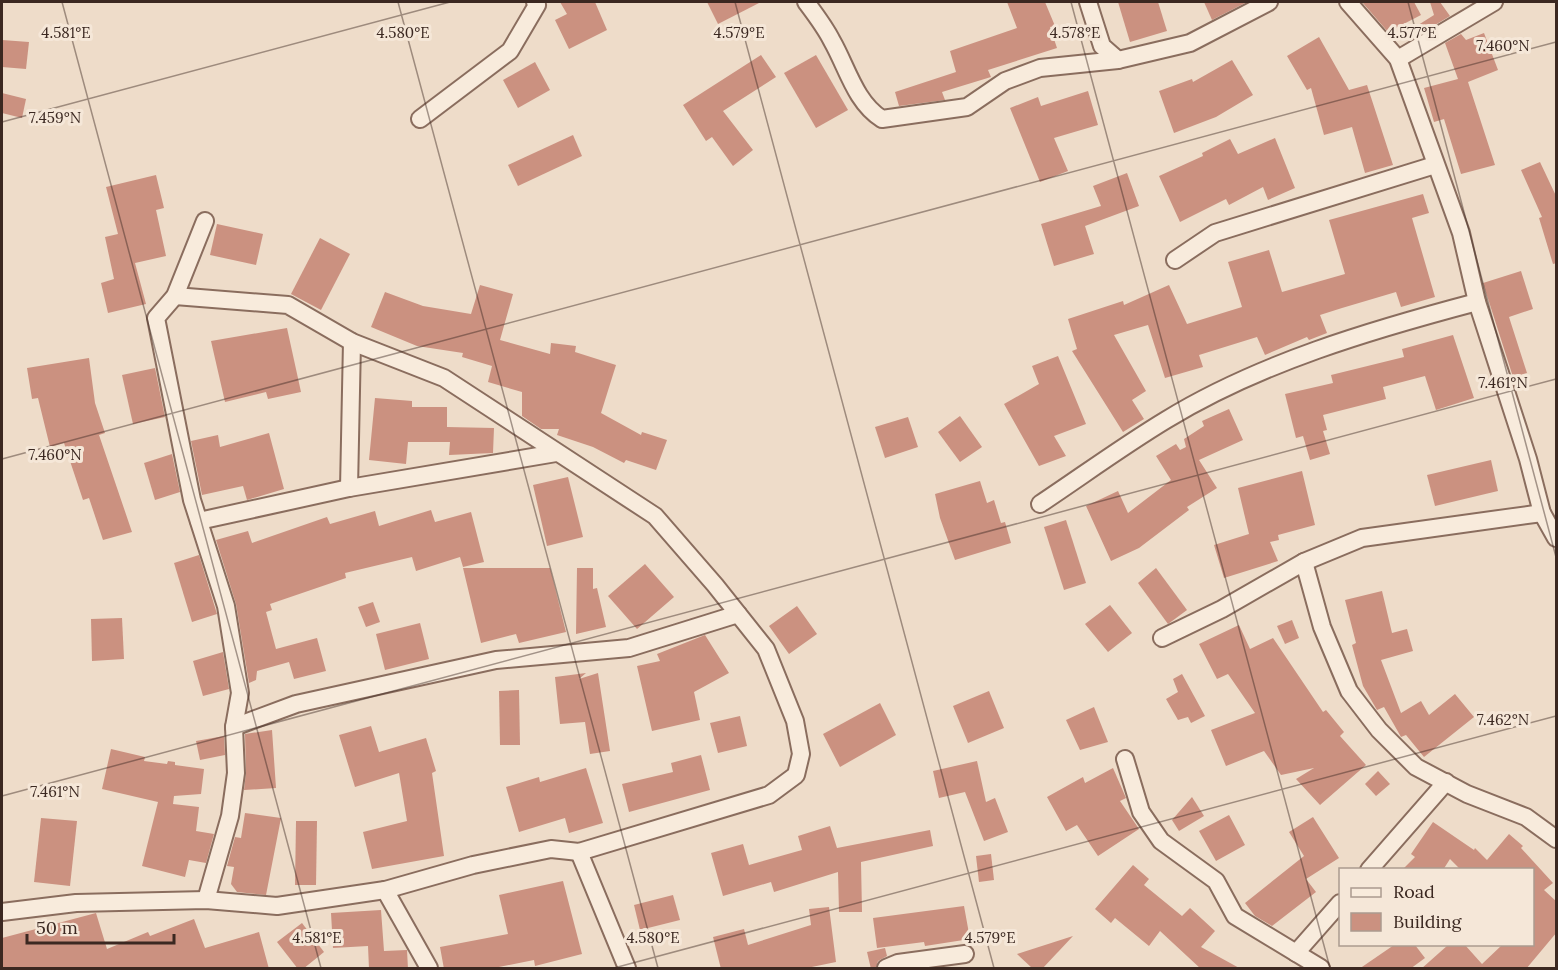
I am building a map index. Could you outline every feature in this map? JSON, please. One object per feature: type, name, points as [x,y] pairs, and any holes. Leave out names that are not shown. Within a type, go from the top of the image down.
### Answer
[{"type":"street","points":[[420,119],[510,51],[537,5],[535,2]]},
{"type":"street","points":[[806,2],[833,41],[852,82],[872,112],[882,119],[967,107],[1005,81],[1040,68],[1118,60],[1190,43],[1269,2]]},
{"type":"street","points":[[1088,2],[1101,46],[1118,60]]},
{"type":"street","points":[[1348,2],[1398,59],[1461,233],[1477,302],[1528,459],[1542,513],[1557,538]]},
{"type":"street","points":[[1398,59],[1494,2]]},
{"type":"street","points":[[1175,260],[1215,233],[1435,165]]},
{"type":"street","points":[[205,221],[175,296],[156,318],[192,500],[226,606],[240,693],[234,727],[236,773],[230,816],[206,900]]},
{"type":"street","points":[[2,912],[76,903],[206,900],[277,906],[385,890],[473,865],[551,849],[579,852],[769,795],[796,775],[801,754],[795,721],[766,649],[655,516],[444,378],[352,342],[288,305],[175,296]]},
{"type":"street","points":[[1040,504],[1167,419],[1268,369],[1393,325],[1477,302]]},
{"type":"street","points":[[349,488],[352,342]]},
{"type":"street","points":[[199,521],[349,488],[556,453]]},
{"type":"street","points":[[1162,638],[1222,609],[1304,562],[1362,538],[1542,513]]},
{"type":"street","points":[[1304,562],[1322,627],[1349,691],[1379,730],[1416,767],[1526,816],[1557,839]]},
{"type":"street","points":[[234,727],[296,704],[496,660],[629,648],[738,614]]},
{"type":"street","points":[[1125,759],[1141,812],[1161,841],[1216,881],[1235,916],[1321,969]]},
{"type":"street","points":[[1371,868],[1446,782]]},
{"type":"street","points":[[579,852],[627,969]]},
{"type":"street","points":[[385,890],[429,969]]},
{"type":"street","points":[[1296,953],[1339,905]]},
{"type":"street","points":[[886,969],[898,963],[965,954]]},
{"type":"building","points":[[560,2],[595,2],[607,30],[569,49],[555,20],[567,14]]},
{"type":"building","points":[[707,2],[761,2],[718,24]]},
{"type":"building","points":[[1007,2],[1045,2],[1055,26],[1050,27],[1057,48],[988,70],[991,77],[942,92],[945,100],[899,106],[895,92],[956,72],[950,51],[1017,28]]},
{"type":"building","points":[[1118,2],[1158,2],[1167,31],[1130,42]]},
{"type":"building","points":[[1204,2],[1247,2],[1212,20]]},
{"type":"building","points":[[1362,2],[1414,2],[1421,15],[1388,32]]},
{"type":"building","points":[[1430,2],[1440,2],[1450,16],[1420,34],[1415,27],[1434,15]]},
{"type":"building","points":[[1484,33],[1498,70],[1468,82],[1495,165],[1461,174],[1444,119],[1434,122],[1424,88],[1458,79],[1445,43],[1461,34],[1466,40]]},
{"type":"building","points":[[1319,37],[1349,90],[1367,85],[1393,165],[1365,173],[1352,127],[1324,135],[1311,88],[1307,90],[1287,56]]},
{"type":"building","points":[[2,40],[29,42],[26,69],[2,67]]},
{"type":"building","points":[[761,55],[776,77],[723,111],[753,150],[733,166],[712,137],[706,141],[683,105]]},
{"type":"building","points":[[816,55],[848,110],[816,128],[784,73]]},
{"type":"building","points":[[1232,60],[1253,95],[1216,117],[1174,133],[1159,91],[1192,79],[1193,82]]},
{"type":"building","points":[[535,62],[550,90],[518,108],[503,80]]},
{"type":"building","points":[[1088,91],[1098,125],[1054,138],[1068,171],[1040,182],[1010,108],[1038,97],[1041,106]]},
{"type":"building","points":[[2,93],[26,99],[22,118],[2,113]]},
{"type":"building","points":[[573,135],[582,156],[518,186],[508,165]]},
{"type":"building","points":[[1275,138],[1295,188],[1268,200],[1263,187],[1229,205],[1226,199],[1180,222],[1159,176],[1203,156],[1202,153],[1230,139],[1238,154]]},
{"type":"building","points":[[1540,162],[1557,198],[1557,263],[1553,264],[1539,218],[1542,217],[1521,170]]},
{"type":"building","points":[[1127,173],[1139,206],[1085,226],[1094,254],[1054,266],[1041,224],[1101,206],[1093,186]]},
{"type":"building","points":[[156,175],[164,208],[156,210],[166,256],[135,263],[146,304],[108,313],[101,283],[114,279],[105,237],[118,234],[106,187]]},
{"type":"building","points":[[1423,194],[1429,213],[1412,218],[1435,297],[1401,307],[1396,292],[1342,308],[1320,315],[1327,333],[1309,340],[1307,337],[1265,355],[1257,337],[1199,355],[1203,367],[1165,378],[1148,325],[1114,335],[1146,391],[1132,400],[1144,419],[1123,432],[1072,351],[1077,349],[1068,319],[1123,301],[1124,305],[1169,285],[1187,324],[1242,307],[1228,262],[1269,250],[1282,292],[1345,274],[1329,220]]},
{"type":"building","points":[[217,224],[263,234],[256,265],[210,255]]},
{"type":"building","points":[[320,238],[350,254],[321,310],[291,294]]},
{"type":"building","points":[[1521,271],[1533,309],[1509,317],[1527,373],[1513,377],[1483,283]]},
{"type":"building","points":[[480,285],[513,294],[500,340],[550,354],[551,343],[576,346],[575,352],[616,365],[601,413],[641,435],[642,432],[667,440],[656,470],[626,460],[624,463],[593,447],[557,435],[559,429],[541,429],[522,416],[522,392],[488,382],[492,366],[462,357],[463,353],[417,346],[371,327],[385,292],[423,306],[471,314]]},
{"type":"building","points":[[287,328],[301,392],[268,399],[266,392],[225,402],[211,341]]},
{"type":"building","points":[[1453,335],[1474,398],[1436,410],[1425,376],[1383,387],[1386,399],[1323,415],[1327,430],[1323,431],[1330,454],[1310,460],[1303,436],[1296,438],[1285,394],[1333,383],[1331,375],[1404,357],[1402,349]]},
{"type":"building","points":[[1058,356],[1086,424],[1054,436],[1066,456],[1039,466],[1004,404],[1039,384],[1032,366]]},
{"type":"building","points":[[89,358],[95,403],[105,433],[99,435],[132,532],[103,540],[89,498],[83,500],[64,443],[50,447],[38,398],[32,399],[27,368]]},
{"type":"building","points":[[155,368],[165,417],[133,424],[122,375]]},
{"type":"building","points":[[375,398],[412,401],[412,407],[447,407],[447,427],[494,428],[493,453],[449,455],[450,442],[408,442],[406,464],[369,460]]},
{"type":"building","points":[[1229,409],[1243,440],[1199,460],[1217,488],[1187,507],[1189,510],[1139,548],[1111,561],[1086,506],[1118,491],[1128,513],[1171,480],[1156,456],[1176,444],[1180,450],[1186,447],[1184,439],[1204,426],[1202,421]]},
{"type":"building","points":[[960,416],[982,447],[960,462],[938,432]]},
{"type":"building","points":[[908,417],[918,447],[885,458],[875,427]]},
{"type":"building","points":[[269,433],[284,489],[247,500],[243,486],[202,495],[191,441],[218,435],[220,447]]},
{"type":"building","points":[[172,454],[180,492],[155,500],[144,463]]},
{"type":"building","points":[[1491,460],[1498,491],[1435,506],[1427,475]]},
{"type":"building","points":[[1302,471],[1315,525],[1278,535],[1279,540],[1270,542],[1278,561],[1224,578],[1214,545],[1249,534],[1238,488]]},
{"type":"building","points":[[568,477],[583,537],[547,546],[533,485]]},
{"type":"building","points":[[980,481],[987,503],[994,500],[1001,523],[1005,522],[1011,543],[955,560],[940,518],[935,494]]},
{"type":"building","points":[[431,510],[435,522],[471,512],[484,562],[463,567],[460,557],[416,571],[412,557],[345,573],[346,578],[270,604],[272,610],[266,612],[276,649],[317,638],[326,671],[294,679],[289,662],[257,671],[256,680],[249,683],[236,604],[216,540],[248,531],[252,543],[327,517],[330,524],[375,511],[379,526]]},
{"type":"building","points":[[1066,520],[1086,583],[1064,590],[1044,527]]},
{"type":"building","points":[[199,555],[217,614],[192,622],[174,563]]},
{"type":"building","points":[[645,564],[674,597],[637,629],[608,596]]},
{"type":"building","points":[[463,568],[550,568],[566,632],[519,643],[516,634],[481,643]]},
{"type":"building","points":[[577,568],[593,568],[593,589],[597,588],[606,627],[576,634]]},
{"type":"building","points":[[1156,568],[1187,610],[1168,624],[1138,583]]},
{"type":"building","points":[[1382,591],[1392,633],[1407,629],[1413,651],[1381,660],[1401,713],[1421,701],[1429,715],[1455,694],[1474,717],[1424,757],[1406,735],[1401,737],[1384,707],[1377,710],[1363,686],[1352,645],[1356,643],[1345,600]]},
{"type":"building","points":[[373,602],[380,622],[366,627],[358,607]]},
{"type":"building","points":[[1110,605],[1132,633],[1108,652],[1085,624]]},
{"type":"building","points":[[797,606],[817,634],[789,654],[769,626]]},
{"type":"building","points":[[122,618],[124,659],[92,661],[91,619]]},
{"type":"building","points":[[1292,620],[1299,638],[1285,644],[1277,626]]},
{"type":"building","points":[[420,623],[429,659],[385,670],[376,634]]},
{"type":"building","points":[[1239,625],[1250,649],[1273,638],[1323,712],[1326,710],[1344,732],[1340,736],[1366,765],[1320,805],[1296,779],[1314,768],[1281,775],[1264,751],[1226,766],[1211,730],[1255,713],[1228,674],[1217,679],[1199,644]]},
{"type":"building","points":[[705,635],[729,673],[694,692],[700,720],[652,731],[637,666],[660,661],[657,654]]},
{"type":"building","points":[[223,652],[229,689],[203,696],[193,661]]},
{"type":"building","points":[[586,673],[579,679],[598,673],[610,751],[590,754],[585,722],[560,724],[555,677]]},
{"type":"building","points":[[1182,674],[1205,716],[1191,723],[1188,717],[1178,720],[1166,699],[1178,692],[1173,679]]},
{"type":"building","points":[[519,690],[520,745],[500,745],[499,691]]},
{"type":"building","points":[[989,691],[1004,728],[968,743],[953,706]]},
{"type":"building","points":[[880,703],[896,735],[840,767],[823,734]]},
{"type":"building","points":[[1094,707],[1108,742],[1080,750],[1066,720]]},
{"type":"building","points":[[740,716],[747,746],[718,753],[710,723]]},
{"type":"building","points":[[371,726],[379,752],[426,738],[436,771],[432,773],[444,856],[372,869],[363,832],[407,821],[399,773],[355,787],[339,735]]},
{"type":"building","points":[[272,730],[276,788],[244,790],[245,734]]},
{"type":"building","points":[[224,736],[225,755],[200,760],[196,741]]},
{"type":"building","points":[[111,749],[145,757],[144,761],[167,764],[168,761],[175,762],[175,765],[204,769],[201,794],[174,796],[173,804],[199,807],[196,831],[214,834],[206,863],[189,860],[185,877],[142,866],[158,802],[102,789]]},
{"type":"building","points":[[701,755],[710,790],[629,812],[622,784],[673,772],[671,763]]},
{"type":"building","points":[[977,761],[986,802],[995,798],[1008,832],[984,841],[965,792],[939,798],[933,771]]},
{"type":"building","points":[[586,768],[603,823],[569,833],[565,818],[519,832],[506,787],[539,777],[540,782]]},
{"type":"building","points":[[1113,768],[1126,798],[1120,801],[1139,829],[1098,856],[1077,825],[1066,831],[1047,797],[1083,777],[1085,783]]},
{"type":"building","points":[[1378,771],[1390,784],[1376,796],[1365,784]]},
{"type":"building","points":[[1192,797],[1204,816],[1179,831],[1172,820]]},
{"type":"building","points":[[245,813],[281,818],[266,895],[237,892],[231,884],[234,867],[227,866],[235,837],[241,838]]},
{"type":"building","points":[[1229,815],[1245,845],[1216,861],[1199,831]]},
{"type":"building","points":[[1313,817],[1339,858],[1306,879],[1316,892],[1272,926],[1255,916],[1245,903],[1304,856],[1289,832]]},
{"type":"building","points":[[41,818],[77,821],[70,886],[34,882]]},
{"type":"building","points":[[296,821],[317,821],[316,885],[295,885]]},
{"type":"building","points":[[1433,822],[1474,850],[1475,848],[1487,860],[1509,834],[1523,846],[1521,848],[1553,883],[1544,890],[1557,902],[1557,932],[1526,969],[1421,969],[1447,946],[1466,946],[1482,964],[1501,946],[1534,946],[1534,868],[1459,868],[1450,859],[1444,868],[1404,868],[1415,857],[1411,854]]},
{"type":"building","points":[[830,826],[837,848],[930,830],[933,846],[861,862],[862,912],[839,912],[838,872],[774,892],[771,882],[723,896],[711,853],[743,844],[749,865],[802,850],[798,836]]},
{"type":"building","points":[[991,854],[994,880],[979,882],[976,856]]},
{"type":"building","points":[[1133,865],[1149,879],[1144,885],[1182,916],[1190,908],[1215,931],[1201,947],[1241,969],[1201,969],[1160,931],[1149,946],[1115,918],[1111,923],[1095,909]]},
{"type":"building","points":[[563,881],[582,954],[535,966],[534,960],[489,969],[444,969],[440,947],[508,934],[499,895]]},
{"type":"building","points":[[673,895],[680,920],[640,930],[634,905]]},
{"type":"building","points":[[964,906],[970,939],[925,946],[924,942],[877,948],[873,918]]},
{"type":"building","points":[[829,907],[836,962],[802,969],[721,969],[713,937],[744,929],[748,945],[811,925],[809,909]]},
{"type":"building","points":[[381,910],[384,951],[407,950],[408,969],[369,969],[368,946],[333,948],[331,913]]},
{"type":"building","points":[[96,913],[107,949],[148,932],[150,936],[194,919],[205,948],[259,932],[269,969],[2,969],[2,938]]},
{"type":"building","points":[[302,923],[324,952],[303,969],[298,969],[277,942]]},
{"type":"building","points":[[1073,936],[1042,969],[1033,969],[1017,954]]},
{"type":"building","points":[[1393,946],[1416,946],[1425,958],[1410,969],[1359,969]]},
{"type":"building","points":[[885,948],[887,956],[878,961],[876,968],[871,969],[867,952]]}]
